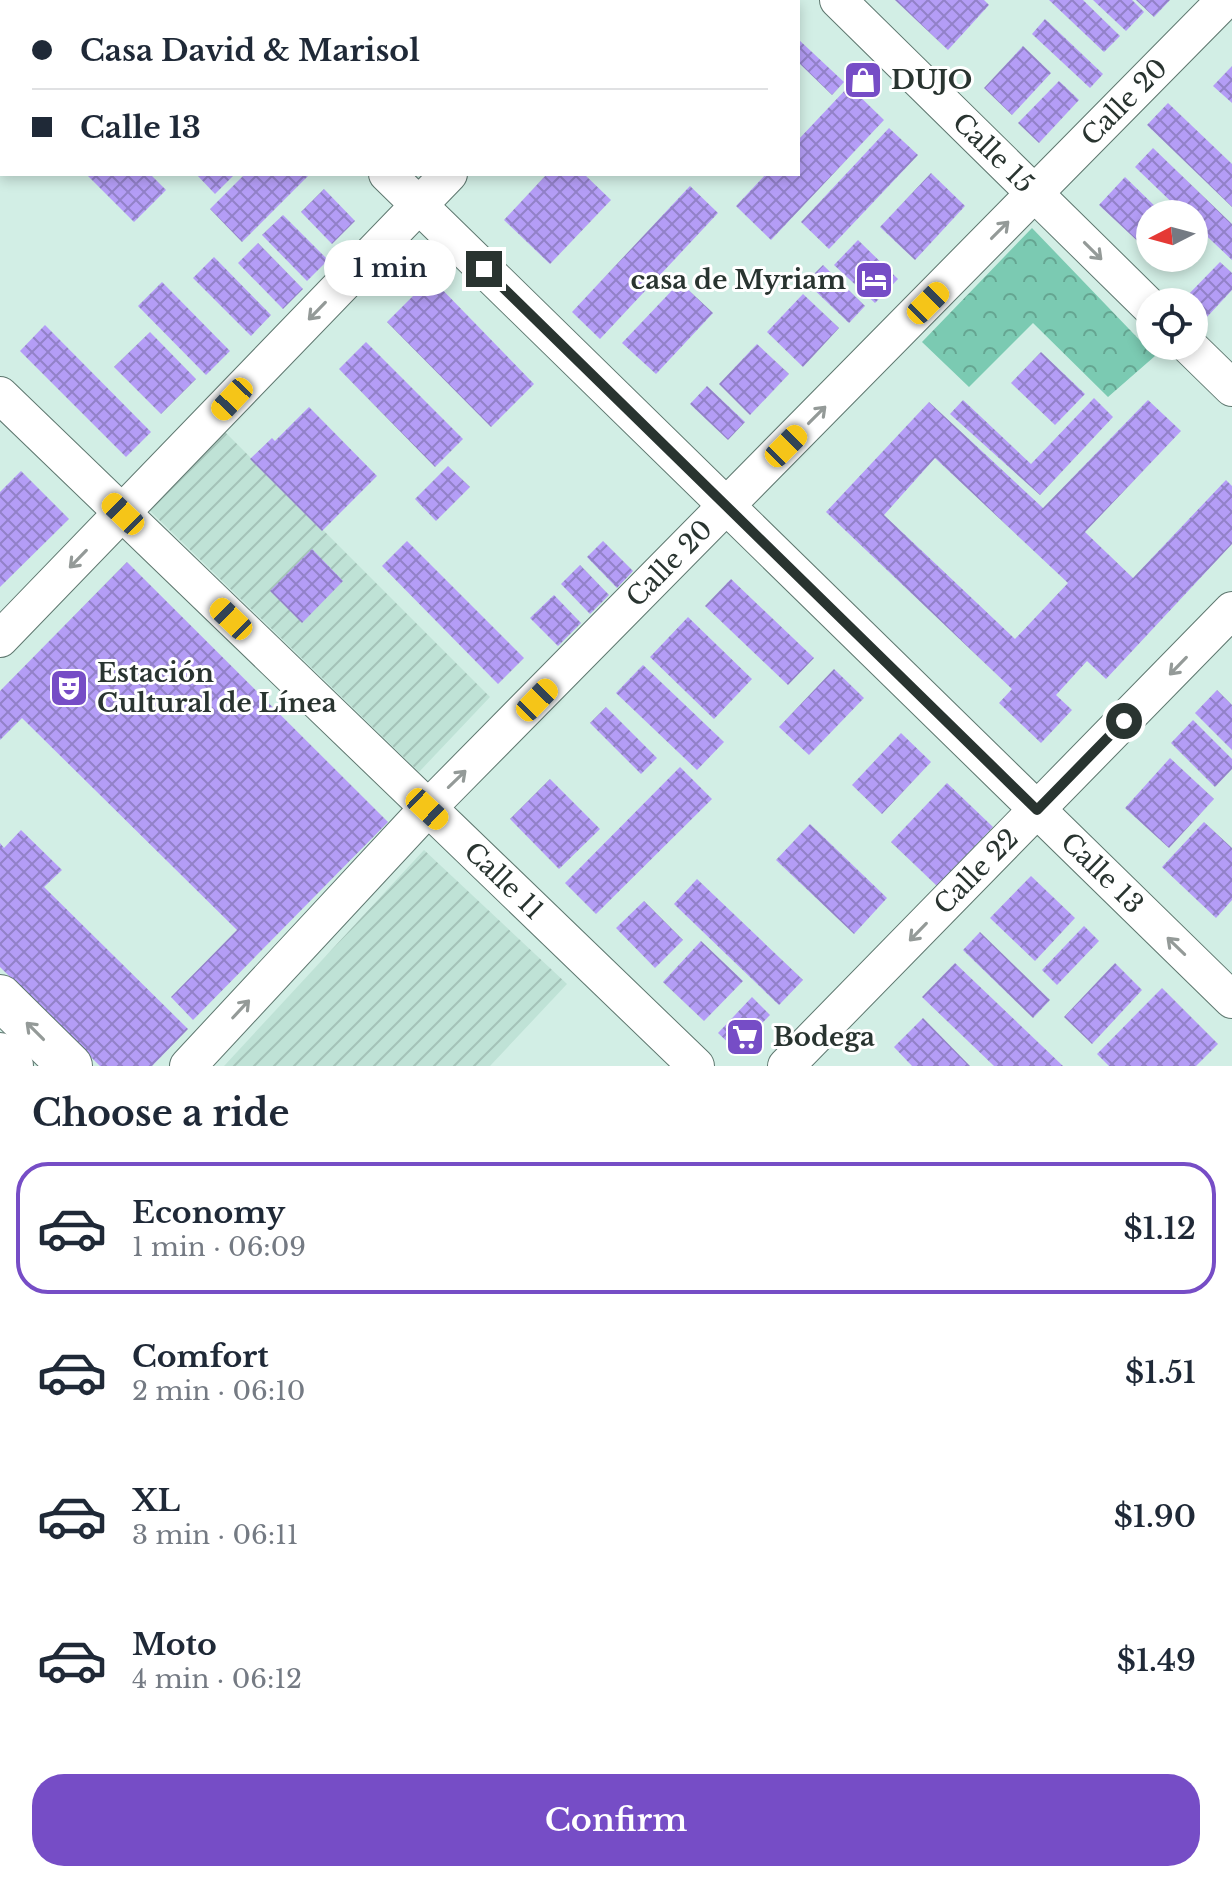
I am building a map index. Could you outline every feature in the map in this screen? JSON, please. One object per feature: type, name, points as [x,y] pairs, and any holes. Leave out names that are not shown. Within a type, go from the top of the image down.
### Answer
[{"type":"main road","points":[[0,997],[70,1066]]},
{"type":"main road","points":[[0,1055],[11,1066]]},
{"type":"street","name":"Calle 15","points":[[838,0],[1136,293]]},
{"type":"street","name":"Calle 20","points":[[188,1066],[427,809],[1225,0]]},
{"type":"street","name":"Calle 13","points":[[389,176],[1232,1000]]},
{"type":"street","points":[[0,639],[447,176]]},
{"type":"street","points":[[1203,360],[1232,388]]},
{"type":"street","name":"Calle 11","points":[[0,395],[696,1066]]},
{"type":"street","name":"Calle 22","points":[[786,1066],[1232,610]]},
{"type":"shaded area","points":[[224,431],[490,697],[419,772],[148,509]]},
{"type":"shaded area","points":[[424,850],[567,984],[490,1066],[224,1066]]},
{"type":"green space","points":[[1032,228],[1136,336],[1136,360],[1150,360],[1108,397],[1033,323],[969,387],[922,342]]},
{"type":"building","points":[[895,0],[984,0],[989,5],[948,50]]},
{"type":"building","points":[[1049,0],[1083,0],[1120,36],[1104,52]]},
{"type":"building","points":[[1093,0],[1132,0],[1144,12],[1126,31]]},
{"type":"building","points":[[1136,0],[1170,0],[1154,17]]},
{"type":"building","points":[[1045,19],[1103,74],[1090,88],[1032,34]]},
{"type":"building","points":[[800,41],[844,82],[832,95],[800,64]]},
{"type":"building","points":[[1023,46],[1051,73],[1012,115],[984,88]]},
{"type":"building","points":[[1232,66],[1232,103],[1213,86]]},
{"type":"building","points":[[1059,81],[1079,100],[1039,143],[1018,123]]},
{"type":"building","points":[[849,86],[884,120],[771,240],[736,206],[764,176],[800,176],[800,138]]},
{"type":"building","points":[[1168,103],[1232,164],[1232,207],[1147,125]]},
{"type":"building","points":[[889,128],[918,155],[829,249],[801,222]]},
{"type":"building","points":[[1153,148],[1207,200],[1169,200],[1135,167]]},
{"type":"building","points":[[931,173],[965,206],[915,260],[880,227]]},
{"type":"building","points":[[88,176],[152,176],[166,190],[134,222]]},
{"type":"building","points":[[198,176],[233,176],[215,194]]},
{"type":"building","points":[[243,176],[308,176],[242,242],[210,209]]},
{"type":"building","points":[[545,176],[586,176],[611,200],[550,264],[504,220]]},
{"type":"building","points":[[1125,177],[1149,200],[1136,200],[1136,240],[1099,205]]},
{"type":"building","points":[[690,186],[718,213],[600,339],[572,312]]},
{"type":"building","points":[[324,189],[355,221],[332,244],[301,212]]},
{"type":"building","points":[[1208,201],[1232,224],[1232,260],[1208,237]]},
{"type":"building","points":[[283,215],[328,260],[307,281],[262,235]]},
{"type":"building","points":[[858,240],[898,279],[875,303],[834,265]]},
{"type":"building","points":[[258,243],[303,289],[283,309],[238,263]]},
{"type":"building","points":[[214,257],[271,315],[251,336],[193,278]]},
{"type":"building","points":[[1220,262],[1232,273],[1232,290],[1208,316],[1208,288],[1195,288]]},
{"type":"building","points":[[823,265],[865,306],[849,323],[806,282]]},
{"type":"building","points":[[431,278],[534,384],[491,427],[387,322]]},
{"type":"building","points":[[162,282],[230,351],[206,375],[138,306]]},
{"type":"building","points":[[680,282],[713,313],[656,374],[622,343]]},
{"type":"building","points":[[803,294],[839,328],[803,367],[767,332]]},
{"type":"building","points":[[45,325],[151,432],[126,457],[20,351]]},
{"type":"building","points":[[150,332],[196,379],[161,414],[114,367]]},
{"type":"building","points":[[366,342],[463,439],[435,467],[339,369]]},
{"type":"building","points":[[757,344],[789,374],[750,415],[719,384]]},
{"type":"building","points":[[1041,352],[1085,394],[1055,425],[1011,383]]},
{"type":"building","points":[[707,386],[745,422],[728,440],[690,404]]},
{"type":"building","points":[[1094,398],[1113,417],[1040,495],[950,414],[963,400],[1031,464]]},
{"type":"building","points":[[1148,400],[1181,431],[1085,532],[1133,578],[1226,480],[1232,486],[1232,544],[1106,679],[1087,661],[1056,695],[1072,710],[1041,743],[999,703],[1012,689],[826,512],[929,402],[1043,508]],"holes":[[[935,458],[1068,583],[1015,639],[884,515]]]},
{"type":"building","points":[[309,407],[377,476],[322,531],[250,459],[272,438],[275,441]]},
{"type":"building","points":[[448,466],[470,487],[436,521],[415,499]]},
{"type":"building","points":[[21,471],[69,519],[0,587],[0,492]]},
{"type":"building","points":[[407,541],[524,658],[498,684],[382,566]]},
{"type":"building","points":[[603,541],[633,571],[617,588],[587,557]]},
{"type":"building","points":[[312,549],[343,581],[302,623],[270,591]]},
{"type":"building","points":[[127,562],[388,822],[193,1020],[171,997],[237,930],[22,718],[0,740],[0,691]]},
{"type":"building","points":[[580,565],[609,595],[590,614],[561,584]]},
{"type":"building","points":[[731,579],[814,658],[788,685],[705,606]]},
{"type":"building","points":[[554,595],[581,623],[558,646],[530,618]]},
{"type":"building","points":[[688,617],[752,679],[714,719],[650,657]]},
{"type":"building","points":[[643,665],[724,742],[697,770],[616,693]]},
{"type":"building","points":[[834,669],[864,698],[809,755],[779,727]]},
{"type":"building","points":[[1217,690],[1232,705],[1232,750],[1195,713]]},
{"type":"building","points":[[606,707],[657,758],[641,774],[590,723]]},
{"type":"building","points":[[1193,720],[1232,759],[1232,769],[1215,787],[1171,743]]},
{"type":"building","points":[[901,733],[931,762],[882,814],[852,785]]},
{"type":"building","points":[[1170,758],[1214,799],[1169,848],[1125,808]]},
{"type":"building","points":[[680,767],[712,799],[596,914],[565,883]]},
{"type":"building","points":[[550,779],[600,829],[559,869],[510,819]]},
{"type":"building","points":[[947,783],[993,827],[937,886],[891,842]]},
{"type":"building","points":[[1204,822],[1232,848],[1232,900],[1216,918],[1162,867]]},
{"type":"building","points":[[810,824],[887,898],[854,934],[776,860]]},
{"type":"building","points":[[21,830],[62,870],[44,887],[188,1029],[152,1066],[100,1066],[0,967],[0,843],[4,848]]},
{"type":"building","points":[[1031,876],[1075,918],[1035,961],[990,918]]},
{"type":"building","points":[[697,879],[803,980],[779,1005],[674,904]]},
{"type":"building","points":[[644,901],[683,940],[655,968],[616,928]]},
{"type":"building","points":[[1084,926],[1099,941],[1057,985],[1042,970]]},
{"type":"building","points":[[980,932],[1050,1000],[1033,1018],[963,950]]},
{"type":"building","points":[[701,941],[743,981],[704,1021],[663,982]]},
{"type":"building","points":[[955,963],[1063,1066],[994,1066],[922,997]]},
{"type":"building","points":[[1115,963],[1142,990],[1092,1044],[1064,1017]]},
{"type":"building","points":[[1162,988],[1218,1044],[1196,1066],[1109,1066],[1097,1054]]},
{"type":"building","points":[[752,997],[770,1015],[736,1050],[718,1033]]},
{"type":"building","points":[[923,1018],[970,1066],[912,1066],[894,1047]]},
{"type":"place","name":"DUJO","points":[[863,80]]},
{"type":"place","name":"casa de Myriam","points":[[874,280]]},
{"type":"place","name":"Estación Cultural de Línea","points":[[69,688]]},
{"type":"place","name":"Bodega","points":[[745,1037]]},
{"type":"route","points":[[484,269],[1037,810],[1124,721]]}]
